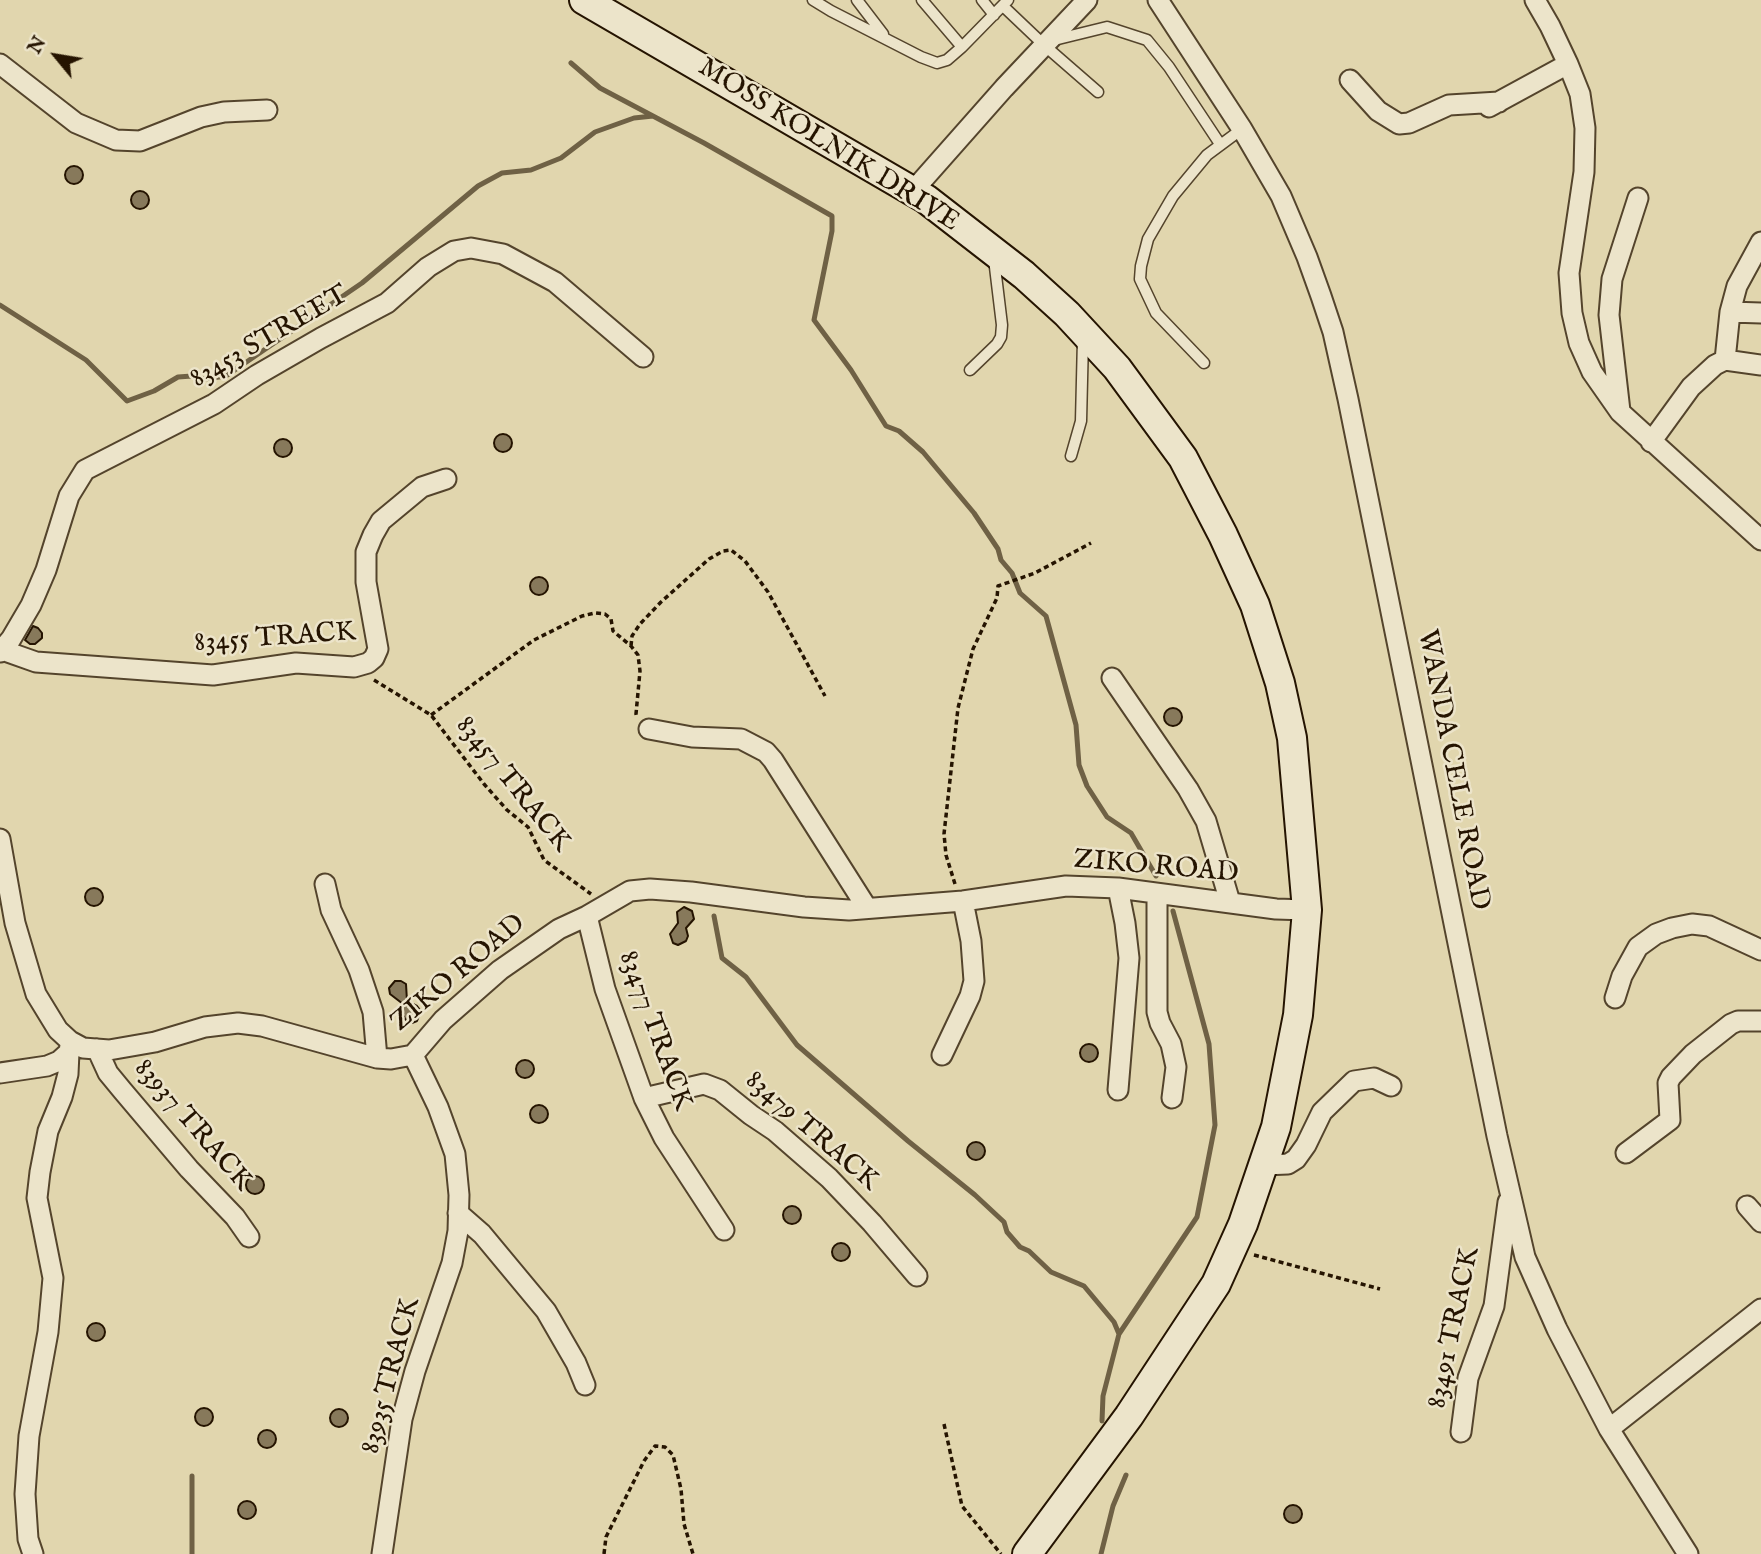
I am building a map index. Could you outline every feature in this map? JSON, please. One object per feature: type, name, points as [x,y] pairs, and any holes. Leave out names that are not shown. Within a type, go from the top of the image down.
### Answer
[{"type":"main road","name":"MOSS KOLNIK DRIVE","points":[[584,0],[926,199],[1024,275],[1083,331],[1117,368],[1183,458],[1255,605],[1280,683],[1292,738],[1307,910],[1298,1015],[1276,1127],[1243,1224],[1216,1284],[1129,1416],[1027,1554]]},
{"type":"street","points":[[912,192],[1087,0]]},
{"type":"street","name":"WANDA CELE ROAD","points":[[1158,0],[1242,129],[1281,196],[1307,257],[1332,332],[1525,1257],[1557,1329],[1609,1429],[1688,1554]]},
{"type":"street","points":[[1535,0],[1550,26],[1580,94],[1585,128],[1584,172],[1569,273],[1572,313],[1579,343],[1592,372],[1620,412],[1761,540]]},
{"type":"street","points":[[0,64],[76,123],[116,140],[140,141],[201,117],[224,112],[267,110]]},
{"type":"street","points":[[1473,115],[1568,64]]},
{"type":"street","points":[[1350,80],[1378,111],[1399,124],[1409,123],[1448,105],[1499,102]]},
{"type":"street","points":[[1620,412],[1609,315],[1612,279],[1638,198]]},
{"type":"street","points":[[1725,360],[1730,312],[1737,286],[1761,242]]},
{"type":"street","name":"83453 STREET","points":[[1,651],[30,605],[46,570],[69,496],[85,470],[214,404],[257,374],[387,303],[428,267],[454,251],[471,248],[503,254],[555,282],[643,357]]},
{"type":"street","points":[[1730,312],[1761,313]]},
{"type":"street","points":[[1651,442],[1705,372],[1725,360],[1761,365]]},
{"type":"street","name":"83455 TRACK","points":[[1,651],[36,662],[213,675],[296,663],[354,667],[368,663],[378,649],[366,582],[366,552],[373,535],[381,521],[422,487],[446,480]]},
{"type":"street","points":[[1112,678],[1188,789],[1206,821],[1230,902]]},
{"type":"street","points":[[649,729],[692,737],[741,739],[766,752],[867,908]]},
{"type":"street","points":[[0,839],[15,923],[36,994],[69,1047],[68,1073],[62,1097],[48,1130],[37,1198],[52,1278],[48,1332],[28,1447],[25,1494],[28,1539],[33,1554]]},
{"type":"street","points":[[325,884],[333,917],[359,970],[373,1012],[377,1058]]},
{"type":"street","name":"ZIKO ROAD","points":[[69,1047],[125,1048],[205,1027],[238,1023],[262,1026],[377,1058],[391,1059],[413,1055],[443,1020],[500,970],[559,929],[630,891],[691,891],[849,910],[963,901],[1066,886],[1118,888],[1276,909],[1307,910]]},
{"type":"street","points":[[1118,888],[1129,958],[1118,1090]]},
{"type":"street","points":[[1157,894],[1157,1012],[1171,1044],[1176,1067],[1172,1098]]},
{"type":"street","points":[[942,1055],[970,996],[974,981],[971,941],[963,901]]},
{"type":"street","name":"83477 TRACK","points":[[592,913],[605,989],[644,1098],[664,1138],[724,1230]]},
{"type":"street","points":[[1615,998],[1622,976],[1638,947],[1656,934],[1672,928],[1692,924],[1709,926],[1761,950]]},
{"type":"street","points":[[1626,1153],[1670,1120],[1668,1083],[1693,1054],[1731,1024],[1761,1021]]},
{"type":"street","points":[[0,1073],[47,1066],[59,1061],[69,1047]]},
{"type":"street","name":"83937 TRACK","points":[[97,1049],[108,1073],[128,1098],[195,1176],[235,1217],[249,1237]]},
{"type":"street","name":"83935 TRACK","points":[[382,1554],[402,1419],[457,1244],[459,1195],[455,1154],[439,1107],[413,1055]]},
{"type":"street","points":[[1264,1165],[1288,1164],[1296,1160],[1307,1145],[1322,1111],[1354,1081],[1374,1078],[1391,1086]]},
{"type":"street","name":"83479 TRACK","points":[[644,1098],[704,1084],[720,1090],[775,1131],[829,1178],[917,1276]]},
{"type":"street","name":"83491 TRACK","points":[[1461,1432],[1468,1378],[1494,1306],[1510,1194]]},
{"type":"street","points":[[1747,1206],[1761,1222]]},
{"type":"street","points":[[458,1213],[482,1234],[546,1311],[576,1363],[585,1385]]},
{"type":"street","points":[[1609,1429],[1761,1308]]},
{"type":"lane","points":[[813,0],[937,63],[947,60],[962,47],[1005,3],[1098,92]]},
{"type":"lane","points":[[857,0],[885,37]]},
{"type":"lane","points":[[922,0],[962,47]]},
{"type":"lane","points":[[982,0],[994,15]]},
{"type":"lane","points":[[1046,43],[1086,30],[1107,27],[1147,40],[1169,67],[1220,144]]},
{"type":"lane","points":[[1204,363],[1156,313],[1140,279],[1141,266],[1148,239],[1173,196],[1208,155],[1242,129]]},
{"type":"lane","points":[[970,370],[1001,337],[1002,325],[993,251]]},
{"type":"lane","points":[[1072,456],[1081,421],[1083,331]]},
{"type":"path","points":[[963,901],[954,882],[944,834],[958,708],[973,649],[997,598],[998,586],[1012,582],[1091,543]]},
{"type":"path","points":[[631,646],[632,636],[640,624],[670,594],[709,559],[723,551],[731,550],[745,561],[768,592],[825,696]]},
{"type":"path","points":[[431,715],[534,640],[582,615],[605,614],[611,619],[612,631],[638,655],[640,671],[636,714],[639,722],[649,729]]},
{"type":"path","name":"83457 TRACK","points":[[354,667],[431,715],[484,784],[507,810],[528,827],[544,860],[594,895],[592,913]]},
{"type":"path","points":[[1231,1250],[1380,1289]]},
{"type":"path","points":[[944,1424],[961,1506],[1001,1554]]},
{"type":"path","points":[[604,1554],[606,1537],[644,1461],[655,1446],[665,1447],[673,1455],[681,1489],[684,1524],[693,1554]]},
{"type":"building","points":[[74,166],[82,171],[83,175],[78,183],[74,184],[66,179],[65,175],[70,167]]},
{"type":"building","points":[[140,191],[146,194],[149,200],[146,206],[140,209],[134,206],[131,200],[134,194]]},
{"type":"building","points":[[503,434],[511,439],[512,443],[507,451],[503,452],[495,447],[494,443],[499,435]]},
{"type":"building","points":[[283,439],[289,442],[292,448],[289,454],[283,457],[277,454],[274,448],[277,442]]},
{"type":"building","points":[[539,577],[547,582],[548,586],[543,594],[539,595],[531,590],[530,586],[535,578]]},
{"type":"building","points":[[33,626],[42,633],[42,638],[35,644],[30,644],[25,640]]},
{"type":"building","points":[[1173,708],[1179,711],[1182,717],[1179,723],[1173,726],[1167,723],[1164,717],[1167,711]]},
{"type":"building","points":[[94,888],[100,891],[103,897],[100,903],[94,906],[88,903],[85,897],[88,891]]},
{"type":"building","points":[[684,907],[692,911],[694,919],[686,928],[686,941],[678,945],[673,943],[670,934],[678,923],[677,912]]},
{"type":"building","points":[[395,981],[406,984],[407,1001],[421,1011],[417,1021],[406,1021],[403,1004],[390,994],[389,988]]},
{"type":"building","points":[[1089,1044],[1095,1047],[1098,1053],[1095,1059],[1089,1062],[1083,1059],[1080,1053],[1083,1047]]},
{"type":"building","points":[[525,1060],[533,1065],[534,1069],[529,1077],[525,1078],[517,1073],[516,1069],[521,1061]]},
{"type":"building","points":[[539,1105],[545,1108],[548,1114],[545,1120],[539,1123],[533,1120],[530,1114],[533,1108]]},
{"type":"building","points":[[976,1142],[982,1145],[985,1151],[982,1157],[976,1160],[970,1157],[967,1151],[970,1145]]},
{"type":"building","points":[[255,1176],[263,1181],[264,1185],[259,1193],[255,1194],[247,1189],[246,1185],[251,1177]]},
{"type":"building","points":[[792,1206],[798,1209],[801,1215],[798,1221],[792,1224],[786,1221],[783,1215],[786,1209]]},
{"type":"building","points":[[841,1243],[847,1246],[850,1252],[847,1258],[841,1261],[835,1258],[832,1252],[835,1246]]},
{"type":"building","points":[[96,1323],[102,1326],[105,1332],[102,1338],[96,1341],[90,1338],[87,1332],[90,1326]]},
{"type":"building","points":[[204,1408],[210,1411],[213,1417],[210,1423],[204,1426],[198,1423],[195,1417],[198,1411]]},
{"type":"building","points":[[339,1409],[345,1412],[348,1418],[345,1424],[339,1427],[333,1424],[330,1418],[333,1412]]},
{"type":"building","points":[[267,1430],[273,1433],[276,1439],[273,1445],[267,1448],[261,1445],[258,1439],[261,1433]]},
{"type":"building","points":[[247,1501],[253,1504],[256,1510],[253,1516],[247,1519],[241,1516],[238,1510],[241,1504]]},
{"type":"building","points":[[1293,1505],[1299,1508],[1302,1514],[1299,1520],[1293,1523],[1287,1520],[1284,1514],[1287,1508]]},
{"type":"waterway","points":[[571,63],[600,88],[832,216],[832,231],[814,320],[851,370],[886,426],[899,431],[923,452],[974,513],[998,549],[1001,560],[1012,573],[1020,593],[1046,616],[1076,725],[1079,765],[1087,786],[1107,817],[1131,833],[1156,876]]},
{"type":"waterway","points":[[0,305],[86,360],[127,401],[154,391],[178,377],[205,379],[226,376],[362,283],[478,186],[502,173],[531,170],[561,158],[595,132],[634,118],[653,116]]},
{"type":"waterway","points":[[1102,1421],[1103,1396],[1119,1334],[1197,1217],[1215,1125],[1209,1044],[1173,911]]},
{"type":"waterway","points":[[714,916],[722,958],[746,977],[797,1045],[975,1195],[1004,1222],[1007,1232],[1020,1247],[1029,1251],[1051,1272],[1084,1286],[1114,1322],[1119,1334]]},
{"type":"waterway","points":[[1101,1554],[1113,1506],[1126,1475]]},
{"type":"waterway","points":[[192,1476],[192,1554]]}]
